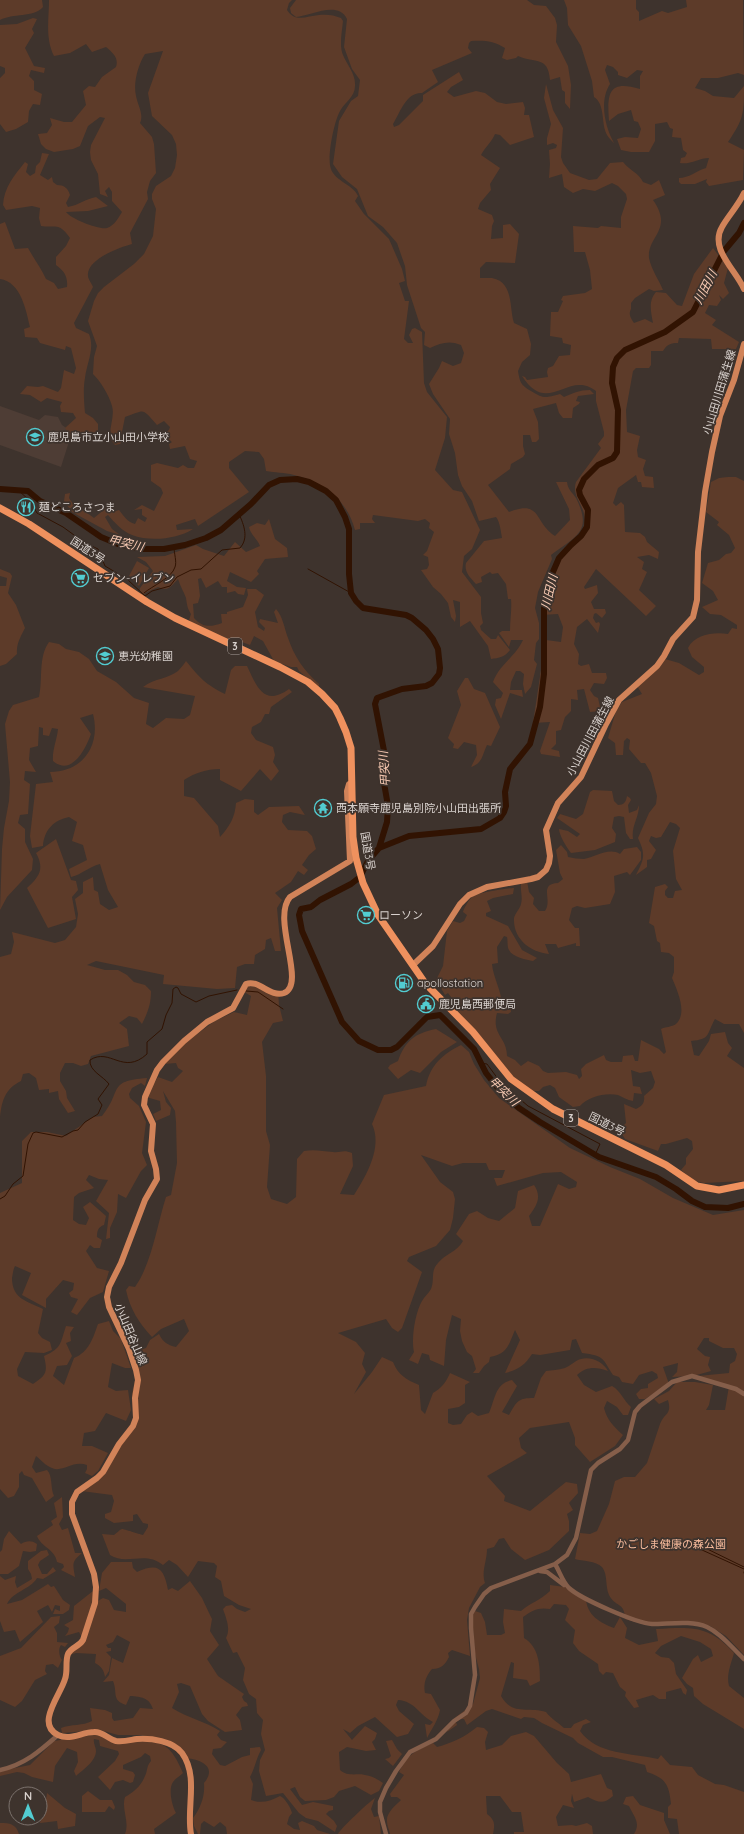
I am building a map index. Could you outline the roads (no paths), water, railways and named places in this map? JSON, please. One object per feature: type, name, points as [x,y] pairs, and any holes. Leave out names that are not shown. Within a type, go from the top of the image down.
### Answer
[{"type":"highway","name":"国道3号","points":[[0,508],[29,524],[175,618],[280,667],[312,685],[335,708],[346,732],[351,753],[352,830],[356,858],[362,881],[378,915],[425,983],[447,1008],[473,1032],[505,1073],[532,1096],[572,1120],[666,1165],[697,1186],[719,1190],[744,1186]]},
{"type":"main road","points":[[744,193],[721,229],[718,237],[719,248],[744,289]]},
{"type":"main road","name":"小山田川田蒲生線","points":[[413,966],[433,946],[460,904],[470,895],[487,887],[538,877],[546,870],[550,856],[546,830],[558,803],[581,777],[619,700],[657,666],[673,639],[693,617],[697,600],[698,552],[711,458],[720,416],[734,380],[744,344]]},
{"type":"main road","name":"小山田谷山線","points":[[58,1735],[52,1731],[48,1718],[65,1679],[67,1656],[70,1651],[80,1645],[83,1640],[93,1610],[96,1591],[94,1574],[72,1514],[72,1502],[77,1492],[103,1472],[123,1438],[133,1426],[136,1418],[135,1398],[138,1380],[136,1370],[129,1349],[109,1307],[107,1297],[108,1287],[121,1263],[145,1200],[157,1179],[151,1151],[153,1124],[144,1105],[144,1097],[157,1070],[163,1062],[184,1041],[207,1022],[233,1008],[246,984],[252,982],[279,994],[286,992],[291,987],[293,975],[287,947],[285,907],[290,898],[350,861],[346,791],[349,784],[352,783]]},
{"type":"main road","points":[[58,1735],[69,1737],[98,1732],[113,1740],[125,1741],[151,1739],[177,1748],[186,1761],[190,1778],[192,1792],[189,1820],[191,1834]]},
{"type":"street","points":[[386,1834],[380,1812],[380,1802],[396,1771],[410,1752],[436,1739],[455,1719],[466,1712],[470,1706],[475,1675],[471,1628],[472,1614],[484,1594],[491,1588],[555,1564],[567,1555],[574,1543],[591,1470],[598,1463],[620,1449],[628,1440],[635,1412],[640,1406],[672,1382],[692,1376],[736,1389],[744,1394]]},
{"type":"street","points":[[555,1564],[562,1580],[570,1589]]},
{"type":"street","points":[[539,1570],[547,1572],[570,1589],[616,1613],[638,1621],[650,1624],[692,1624],[707,1627],[725,1640],[744,1659]]},
{"type":"street","points":[[0,1770],[11,1768],[26,1761],[45,1748],[58,1735]]},
{"type":"waterway","name":"川田川","points":[[379,848],[409,836],[481,829],[500,818],[504,812],[506,806],[505,792],[510,769],[530,744],[540,707],[544,674],[544,608],[549,581],[559,558],[581,536],[587,527],[588,510],[579,490],[584,479],[598,465],[613,458],[617,452],[618,410],[612,383],[613,367],[617,358],[625,350],[665,332],[693,312],[724,251],[739,233],[744,223]]},
{"type":"waterway","name":"甲突川","points":[[0,489],[28,491],[40,501],[66,513],[101,537],[118,544],[143,549],[164,549],[185,545],[206,538],[221,530],[251,504],[269,485],[280,480],[297,479],[309,482],[326,491],[336,500],[345,517],[349,529],[349,574],[351,593],[363,608],[406,615],[412,618],[426,630],[433,639],[438,649],[440,668],[439,674],[432,683],[426,686],[402,689],[377,698],[375,704],[385,756],[384,783],[388,806],[387,822],[379,848],[368,861],[360,877],[351,884],[320,900],[311,907],[301,909],[299,915],[302,931],[342,1022],[359,1041],[378,1050],[391,1050],[397,1047],[427,1017],[440,1015],[474,1049],[486,1073],[501,1092],[519,1108],[540,1122],[599,1157],[656,1177],[692,1201],[705,1207],[728,1208],[744,1204]]},
{"type":"waterway","points":[[17,489],[30,501],[37,513],[63,527],[85,543],[98,549],[105,566],[127,579],[145,596],[152,591],[170,586],[177,577],[191,570],[201,569],[222,550],[240,548],[243,544],[245,531],[239,514]]},
{"type":"waterway","points":[[144,593],[170,575],[173,571],[176,563],[174,548]]},
{"type":"waterway","points":[[308,569],[351,593]]},
{"type":"waterway","points":[[0,1199],[5,1196],[13,1184],[23,1176],[28,1144],[33,1133],[36,1132],[62,1137],[78,1130],[85,1122],[98,1114],[102,1105],[98,1099],[109,1084],[94,1070],[90,1064],[90,1060],[97,1057],[104,1057],[124,1062],[131,1062],[138,1060],[147,1054],[147,1042],[162,1029],[166,1015],[172,1003],[173,989],[176,987],[181,994],[196,1002],[209,996],[237,990]]},
{"type":"waterway","points":[[246,991],[258,992],[283,1009]]},
{"type":"waterway","points":[[481,1063],[487,1064],[501,1083],[528,1106],[600,1144],[595,1155]]},
{"type":"waterway","points":[[693,1542],[691,1545],[744,1569]]},
{"type":"waterway","points":[[693,1542],[744,1567]]},
{"type":"place","name":"鹿児島市立小山田小学校","points":[[35,437]]},
{"type":"place","name":"麺どころさつま","points":[[26,507]]},
{"type":"place","name":"セブン-イレブン","points":[[80,578]]},
{"type":"place","name":"恵光幼稚園","points":[[105,656]]},
{"type":"place","name":"西本願寺鹿児島別院小山田出張所","points":[[323,808]]},
{"type":"place","name":"ローソン","points":[[366,915]]},
{"type":"place","name":"apollostation","points":[[404,983]]},
{"type":"place","name":"鹿児島西郵便局","points":[[426,1004]]},
{"type":"park label","name":"かごしま健康の森公園","points":[[671,1544]]}]
